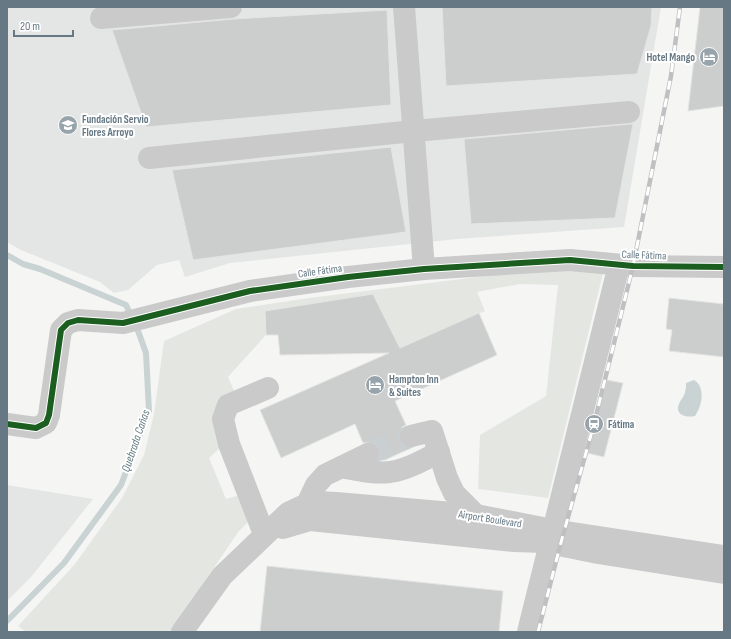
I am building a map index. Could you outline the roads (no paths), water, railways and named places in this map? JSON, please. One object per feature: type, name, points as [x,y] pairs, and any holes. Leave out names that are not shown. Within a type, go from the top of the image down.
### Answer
[{"type":"street","points":[[102,18],[232,7]]},
{"type":"street","points":[[404,7],[424,269]]},
{"type":"street","points":[[149,158],[414,131],[629,112]]},
{"type":"street","name":"Calle Fátima","points":[[7,424],[36,428],[46,423],[49,415],[61,330],[68,323],[78,320],[123,323],[250,291],[348,277],[424,269],[570,260],[633,266],[724,267]]},
{"type":"street","points":[[528,632],[619,264]]},
{"type":"street","points":[[264,534],[229,444],[223,419],[228,405],[268,388]]},
{"type":"street","points":[[411,436],[432,431],[447,478],[454,493],[476,515]]},
{"type":"street","points":[[341,467],[364,471],[391,472],[420,462],[439,452]]},
{"type":"street","points":[[309,512],[316,485],[325,475],[368,454]]},
{"type":"street","name":"Airport Boulevard","points":[[182,632],[222,576],[264,534],[309,512],[318,502],[476,515],[605,554],[724,573]]},
{"type":"street","name":"Airport Boulevard","points":[[309,512],[514,541],[552,537],[724,556]]},
{"type":"waterway","name":"Quebrada Cañas","points":[[7,255],[23,264],[40,269],[126,305],[137,328],[146,353],[149,411],[121,485],[64,563],[7,621]]},
{"type":"tunnel","points":[[368,454],[411,436]]},
{"type":"railway","points":[[538,632],[594,424],[633,266],[671,76],[680,7]]},
{"type":"place","name":"Hotel Mango","points":[[709,57]]},
{"type":"place","name":"Fundación Servio Flores Arroyo","points":[[68,125]]},
{"type":"place","name":"Hampton Inn & Suites","points":[[375,385]]},
{"type":"place","name":"Fátima","points":[[594,424]]}]
